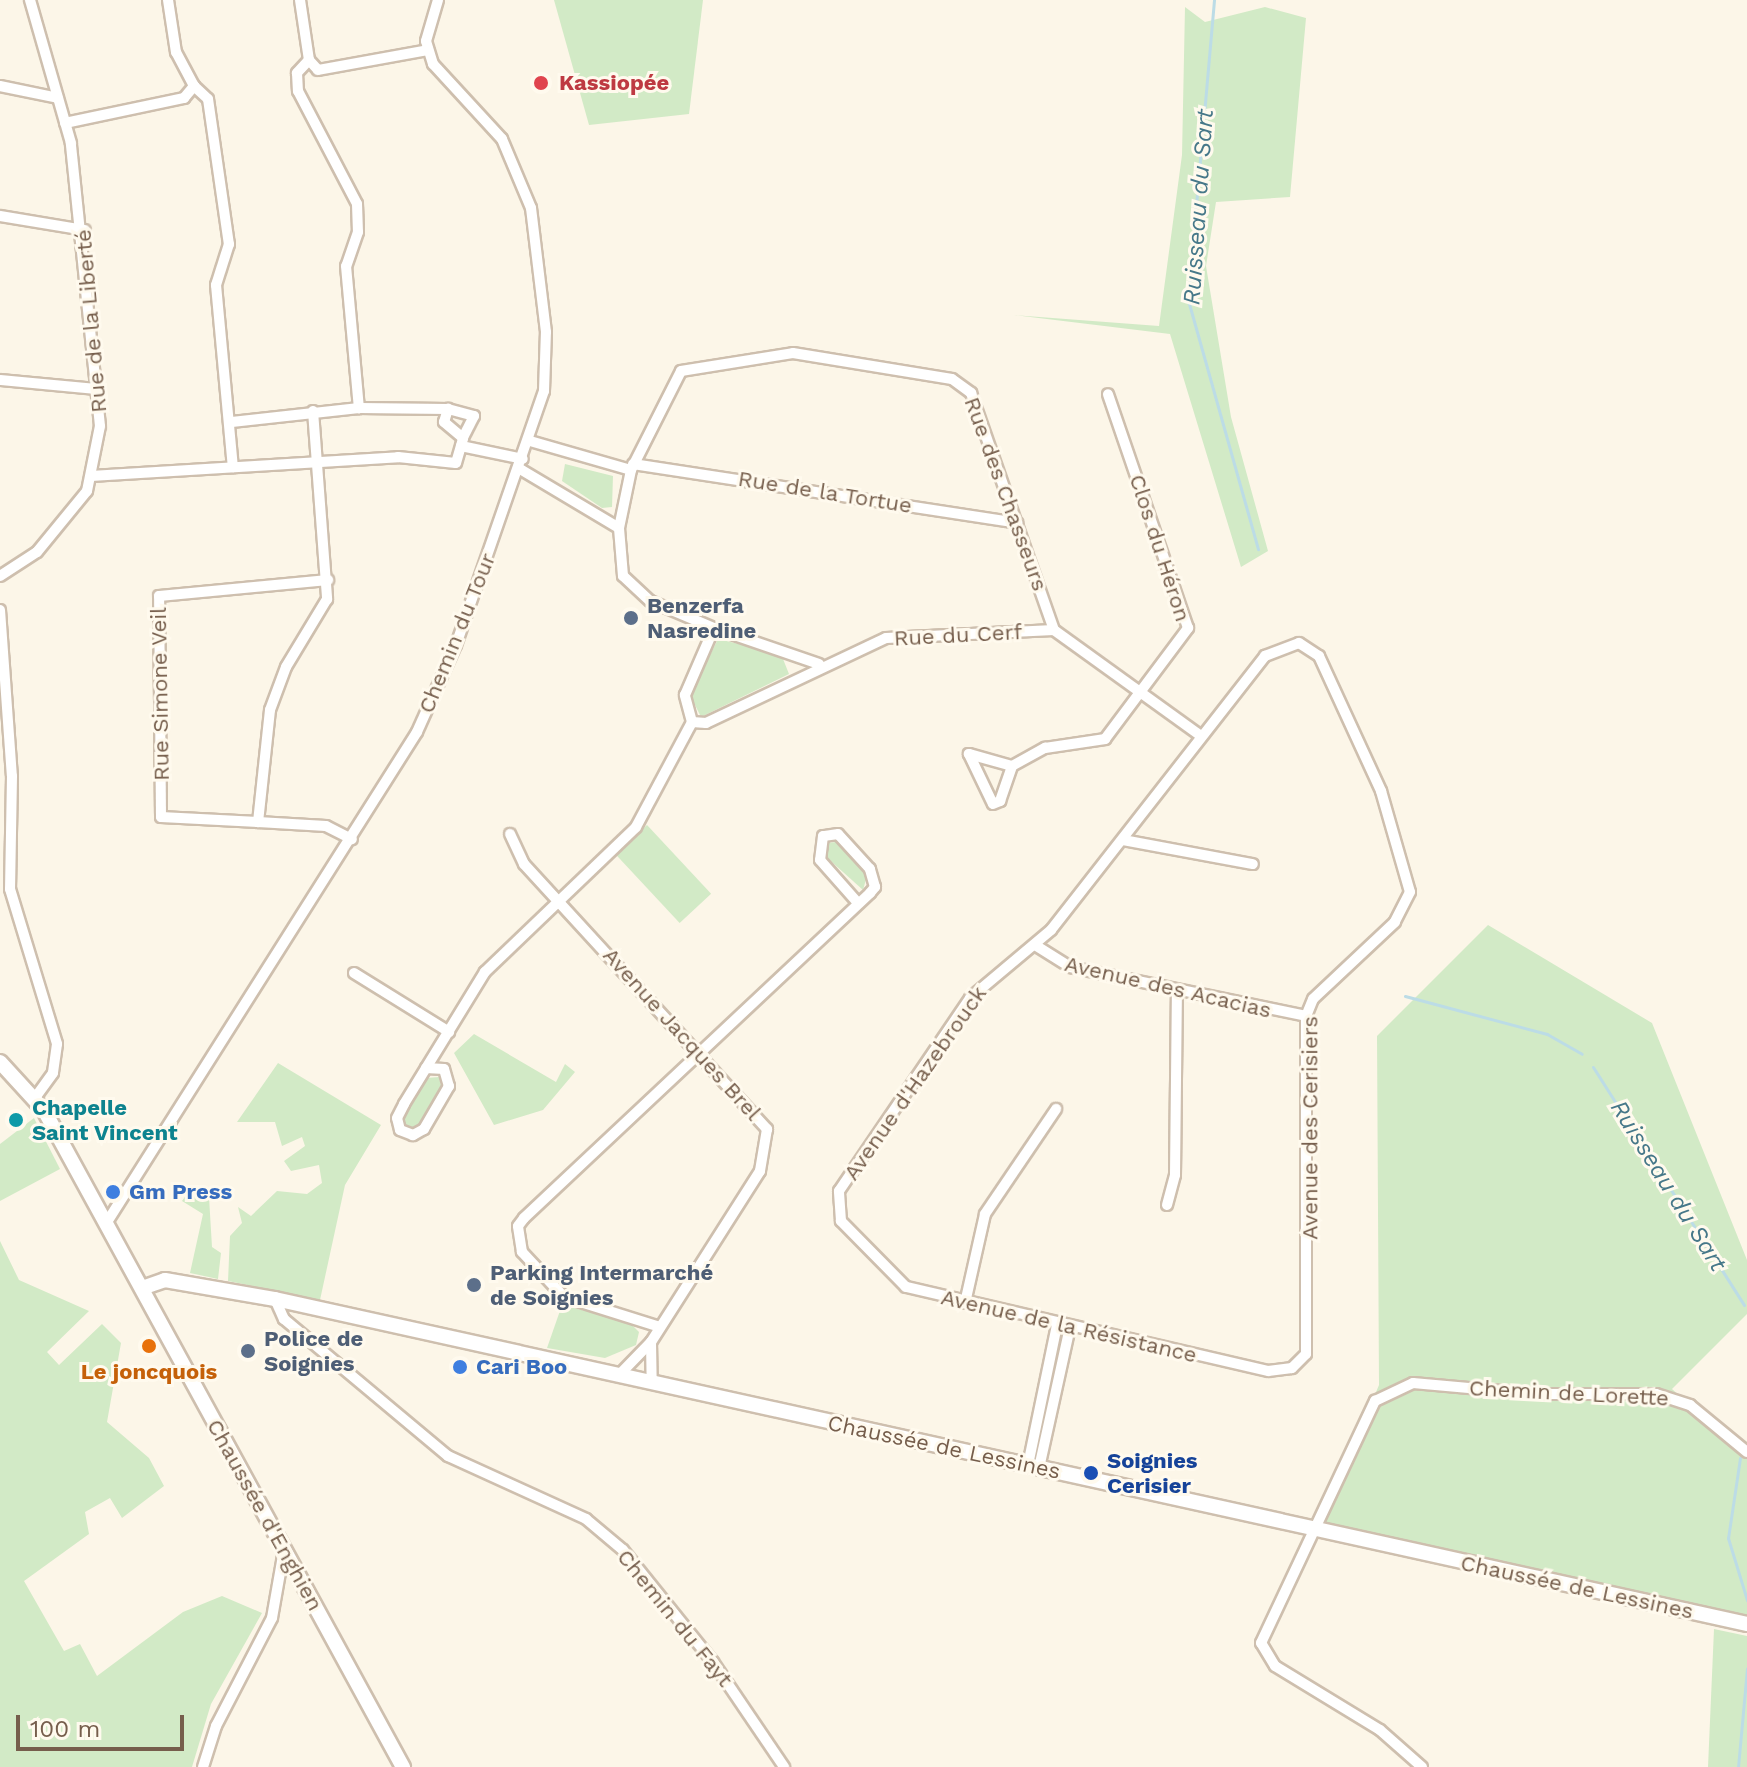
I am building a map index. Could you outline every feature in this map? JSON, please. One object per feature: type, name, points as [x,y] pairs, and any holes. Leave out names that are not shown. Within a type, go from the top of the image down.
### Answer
[{"type":"main road","name":"Chaussée d'Enghien","points":[[0,1062],[35,1098],[107,1222],[403,1767]]},
{"type":"main road","name":"Chaussée de Lessines","points":[[142,1288],[165,1280],[275,1299],[1747,1624]]},
{"type":"street","name":"Rue de la Liberté","points":[[0,576],[37,552],[87,491],[100,426],[85,230],[65,123],[30,0]]},
{"type":"street","points":[[168,0],[176,52],[198,88],[224,185],[229,244],[216,285],[232,422],[233,467]]},
{"type":"street","points":[[300,0],[309,60],[318,70],[428,50],[438,0]]},
{"type":"street","name":"Chemin du Tour","points":[[107,1222],[352,839],[436,694],[530,441],[547,361],[531,208],[502,139],[441,75],[428,50]]},
{"type":"street","points":[[309,60],[297,73],[298,91],[357,204],[358,232],[346,266],[359,408]]},
{"type":"street","points":[[0,86],[58,98]]},
{"type":"street","points":[[65,123],[184,98],[198,88]]},
{"type":"street","points":[[0,216],[85,230]]},
{"type":"street","name":"Rue des Chasseurs","points":[[619,528],[632,467],[672,381],[692,365],[793,353],[952,379],[971,393],[1054,630]]},
{"type":"street","points":[[0,380],[97,389]]},
{"type":"street","name":"Clos du Héron","points":[[1108,394],[1188,628],[1141,692]]},
{"type":"street","points":[[91,476],[398,457],[456,463],[474,416],[448,409],[359,408],[232,422]]},
{"type":"street","points":[[448,409],[444,422],[462,442],[522,464],[619,528],[631,590],[714,628],[819,664]]},
{"type":"street","points":[[313,411],[328,580],[321,616],[286,667],[270,710],[258,822],[326,826],[352,839]]},
{"type":"street","name":"Rue de la Tortue","points":[[530,441],[632,467],[1017,523]]},
{"type":"street","name":"Rue Simone Veil","points":[[258,822],[161,817],[159,596],[328,580]]},
{"type":"street","points":[[0,610],[10,889],[57,1053],[35,1098]]},
{"type":"street","points":[[426,1068],[444,1069],[449,1086],[424,1129],[413,1135],[400,1130],[397,1118],[426,1068],[496,958],[559,901],[652,806],[692,722],[683,703],[714,628]]},
{"type":"street","points":[[1054,630],[1201,736]]},
{"type":"street","name":"Rue du Cerf","points":[[692,722],[706,723],[819,664],[908,635],[1054,630]]},
{"type":"street","name":"Avenue des Cerisiers","points":[[1201,736],[1275,647],[1310,647],[1392,817],[1408,903],[1313,999],[1306,1016],[1309,1343]]},
{"type":"street","points":[[1012,766],[969,754],[993,804],[1012,766],[1045,748],[1099,744],[1141,692]]},
{"type":"street","name":"Avenue d'Hazebrouck","points":[[841,1221],[839,1191],[970,998],[1035,945],[1123,840],[1201,736]]},
{"type":"street","name":"Avenue Jacques Brel","points":[[510,834],[524,864],[759,1114],[769,1143],[760,1171],[651,1342],[619,1375]]},
{"type":"street","points":[[660,1327],[564,1297],[522,1252],[516,1235],[524,1218],[858,903],[876,878],[838,834],[823,836],[820,860],[858,903]]},
{"type":"street","points":[[1123,840],[1253,864]]},
{"type":"street","name":"Avenue des Acacias","points":[[1035,945],[1070,967],[1177,992],[1306,1016]]},
{"type":"street","points":[[354,973],[449,1032]]},
{"type":"street","points":[[1167,1205],[1175,1175],[1177,992]]},
{"type":"street","points":[[965,1303],[985,1214],[1056,1109]]},
{"type":"street","name":"Avenue de la Résistance","points":[[841,1221],[906,1287],[965,1303],[1282,1372],[1300,1363],[1309,1343]]},
{"type":"street","name":"Chemin du Fayt","points":[[275,1299],[284,1319],[448,1456],[586,1519],[623,1550],[713,1662],[784,1767]]},
{"type":"street","name":"Avenue de la Résistance","points":[[1033,1467],[1057,1325]]},
{"type":"street","name":"Avenue de la Résistance","points":[[1033,1467],[1070,1327]]},
{"type":"street","points":[[651,1342],[652,1381]]},
{"type":"street","name":"Chemin de Lorette","points":[[1422,1767],[1263,1652],[1264,1627],[1368,1411],[1389,1390],[1413,1383],[1536,1394],[1656,1394],[1690,1405],[1747,1452]]},
{"type":"street","points":[[203,1767],[216,1726],[272,1618],[284,1550]]},
{"type":"green space","points":[[554,0],[703,0],[689,114],[589,125]]},
{"type":"green space","points":[[1185,7],[1205,22],[1265,7],[1306,18],[1290,197],[1216,202],[1206,266],[1231,417],[1268,551],[1241,567],[1170,334],[1014,315],[1159,326],[1182,155]]},
{"type":"green space","points":[[565,464],[613,476],[612,507],[602,508],[562,481]]},
{"type":"green space","points":[[718,639],[781,654],[789,674],[701,717],[690,695]]},
{"type":"green space","points":[[647,825],[711,894],[680,923],[616,854]]},
{"type":"green space","points":[[836,842],[867,876],[863,890],[824,855],[826,843]]},
{"type":"green space","points":[[1488,925],[1652,1023],[1747,1260],[1747,1314],[1672,1389],[1747,1456],[1747,1618],[1321,1524],[1379,1385],[1377,1036]]},
{"type":"green space","points":[[474,1034],[556,1082],[565,1064],[575,1072],[543,1110],[494,1125],[454,1053]]},
{"type":"green space","points":[[278,1063],[381,1125],[345,1185],[320,1300],[228,1281],[230,1236],[242,1223],[238,1207],[251,1216],[277,1191],[307,1194],[322,1183],[319,1165],[291,1171],[284,1161],[305,1146],[302,1137],[282,1146],[275,1122],[237,1122]]},
{"type":"green space","points":[[439,1077],[442,1089],[418,1126],[407,1128],[402,1115],[426,1078]]},
{"type":"green space","points":[[34,1118],[60,1169],[0,1201],[0,1144]]},
{"type":"green space","points":[[191,1188],[209,1197],[212,1247],[221,1253],[218,1279],[190,1273],[203,1214],[182,1201]]},
{"type":"green space","points":[[0,1241],[19,1280],[89,1311],[47,1352],[59,1365],[102,1324],[121,1343],[107,1422],[149,1458],[164,1486],[122,1518],[110,1498],[85,1512],[89,1534],[24,1581],[64,1651],[80,1644],[97,1676],[183,1612],[222,1596],[262,1613],[211,1704],[192,1767],[0,1767]]},
{"type":"green space","points":[[562,1305],[629,1322],[639,1332],[636,1345],[605,1358],[547,1348]]},
{"type":"green space","points":[[1714,1629],[1747,1636],[1747,1767],[1708,1767]]},
{"type":"waterway","name":"Ruisseau du Sart","points":[[1214,0],[1188,300],[1258,549]]},
{"type":"waterway","name":"Ruisseau du Sart","points":[[1405,996],[1547,1034],[1582,1054]]},
{"type":"waterway","name":"Ruisseau du Sart","points":[[1593,1067],[1744,1305]]},
{"type":"waterway","name":"Ruisseau du Sart","points":[[1740,1458],[1728,1538],[1747,1600]]},
{"type":"waterway","name":"Ruisseau du Sart","points":[[1738,1767],[1747,1668]]},
{"type":"place","name":"Kassiopée","points":[[541,83]]},
{"type":"place","name":"Benzerfa Nasredine","points":[[631,618]]},
{"type":"place","name":"Chapelle Saint Vincent","points":[[16,1120]]},
{"type":"place","name":"Gm Press","points":[[113,1192]]},
{"type":"place","name":"Parking Intermarché de Soignies","points":[[474,1285]]},
{"type":"place","name":"Le joncquois","points":[[149,1346]]},
{"type":"place","name":"Police de Soignies","points":[[248,1351]]},
{"type":"place","name":"Cari Boo","points":[[460,1367]]},
{"type":"place","name":"Soignies Cerisier","points":[[1091,1473]]}]
